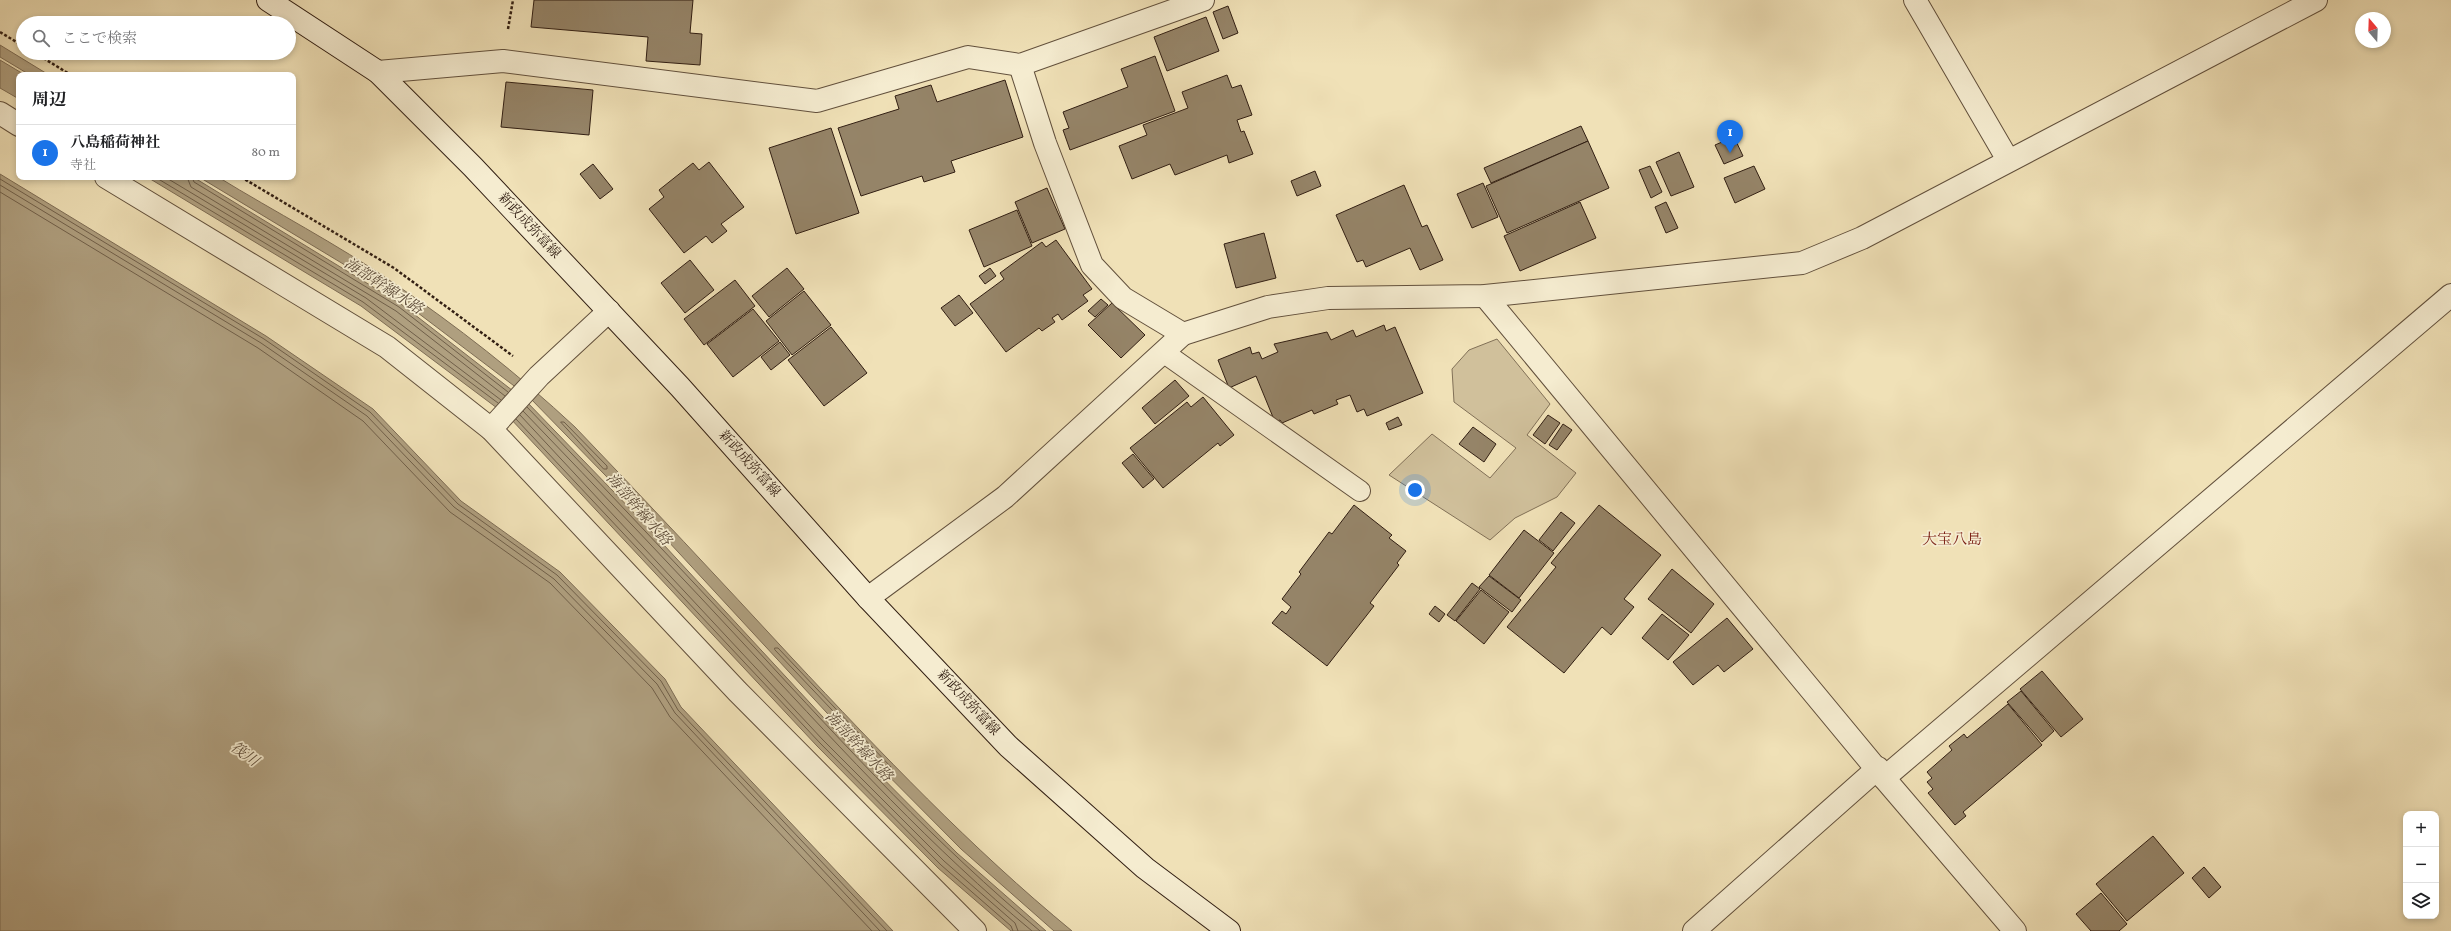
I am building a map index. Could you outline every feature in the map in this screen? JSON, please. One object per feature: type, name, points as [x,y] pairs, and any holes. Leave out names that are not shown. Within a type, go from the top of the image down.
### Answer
[{"type":"street","name":"新政成弥富線","points":[[268,0],[292,16]]},
{"type":"street","points":[[378,72],[503,61],[817,101],[968,57],[1020,65],[1203,0]]},
{"type":"street","points":[[1915,0],[2008,160]]},
{"type":"street","points":[[868,598],[1005,497],[1183,334],[1268,307],[1328,298],[1485,296],[1802,263],[1862,238],[2008,160],[2316,0]]},
{"type":"street","name":"新政成弥富線","points":[[296,18],[378,72],[473,167],[680,386],[868,598],[1008,746],[1145,868],[1229,931]]},
{"type":"street","points":[[1020,65],[1045,143],[1092,265],[1123,298],[1183,334]]},
{"type":"street","points":[[0,113],[16,123]]},
{"type":"street","points":[[111,180],[387,346],[495,425],[737,691],[975,931]]},
{"type":"street","points":[[1694,931],[2451,295]]},
{"type":"street","points":[[1485,296],[2014,931]]},
{"type":"street","points":[[495,425],[540,376],[610,311]]},
{"type":"lane","points":[[1162,352],[1360,491]]},
{"type":"path","points":[[0,32],[16,42]]},
{"type":"path","points":[[46,60],[66,72]]},
{"type":"path","points":[[246,180],[394,268],[540,376]]},
{"type":"shaded area","points":[[1497,339],[1550,404],[1527,435],[1576,473],[1557,497],[1515,518],[1490,540],[1389,475],[1432,434],[1490,478],[1516,448],[1454,402],[1452,369],[1469,350]]},
{"type":"water","points":[[0,45],[16,55],[16,60],[24,60],[44,72],[25,72],[0,57]]},
{"type":"water","points":[[0,60],[20,72],[16,72],[16,97],[0,88]]},
{"type":"water","name":"筏川","points":[[0,174],[266,336],[373,409],[461,501],[560,572],[665,679],[681,707],[893,931],[0,931]]},
{"type":"water","points":[[152,180],[198,180],[401,304],[526,401],[639,518],[835,730],[957,853],[1046,931],[1011,931],[938,868],[817,746],[509,417],[361,306]]},
{"type":"water","name":"海部幹線水路","points":[[204,180],[223,180],[328,241],[371,268],[463,333],[532,388],[575,427],[825,694],[893,764],[998,867],[1072,931],[1054,931],[961,849],[839,726],[642,513],[530,398],[393,294]]},
{"type":"building","points":[[534,0],[693,0],[690,33],[702,34],[700,65],[646,61],[648,37],[531,27]]},
{"type":"building","points":[[1228,6],[1238,33],[1223,39],[1213,12]]},
{"type":"building","points":[[1206,17],[1219,51],[1167,71],[1154,37]]},
{"type":"building","points":[[1155,56],[1175,111],[1070,150],[1063,130],[1069,128],[1063,112],[1128,87],[1121,69]]},
{"type":"building","points":[[1227,75],[1232,88],[1241,85],[1252,115],[1237,120],[1241,132],[1244,131],[1253,154],[1229,163],[1227,155],[1175,175],[1170,164],[1132,179],[1119,146],[1147,135],[1143,125],[1188,108],[1182,92]]},
{"type":"building","points":[[1005,80],[1023,137],[951,161],[955,172],[924,182],[922,176],[861,196],[838,128],[899,109],[895,96],[931,85],[937,102]]},
{"type":"building","points":[[506,82],[593,90],[589,135],[501,127]]},
{"type":"building","points":[[1581,126],[1588,141],[1491,183],[1484,168]]},
{"type":"building","points":[[831,128],[859,213],[796,234],[769,148]]},
{"type":"building","points":[[1734,137],[1743,156],[1724,164],[1715,145]]},
{"type":"building","points":[[1588,141],[1609,188],[1507,233],[1486,186]]},
{"type":"building","points":[[1679,152],[1694,187],[1671,196],[1656,162]]},
{"type":"building","points":[[709,162],[744,207],[721,224],[727,231],[712,243],[706,236],[684,253],[649,209],[664,197],[659,190],[693,163],[699,170]]},
{"type":"building","points":[[593,164],[613,189],[600,199],[580,174]]},
{"type":"building","points":[[1650,166],[1662,192],[1651,198],[1639,170]]},
{"type":"building","points":[[1754,166],[1765,189],[1735,203],[1724,178]]},
{"type":"building","points":[[1315,171],[1321,186],[1297,196],[1291,181]]},
{"type":"building","points":[[1483,183],[1498,217],[1472,228],[1457,194]]},
{"type":"building","points":[[1404,185],[1422,227],[1427,225],[1443,260],[1420,270],[1410,248],[1366,267],[1363,260],[1357,262],[1336,215]]},
{"type":"building","points":[[1047,188],[1065,229],[1032,243],[1015,202]]},
{"type":"building","points":[[1580,202],[1596,238],[1520,271],[1504,236]]},
{"type":"building","points":[[1666,202],[1678,228],[1666,233],[1655,207]]},
{"type":"building","points":[[1017,210],[1032,246],[984,267],[969,230]]},
{"type":"building","points":[[1264,233],[1276,278],[1236,288],[1224,244]]},
{"type":"building","points":[[1056,240],[1092,289],[1083,295],[1088,301],[1062,320],[1058,314],[1052,318],[1055,322],[1042,331],[1039,328],[1006,352],[970,304],[1004,279],[1000,273],[1042,242],[1046,247]]},
{"type":"building","points":[[690,260],[714,290],[685,313],[661,283]]},
{"type":"building","points":[[787,268],[804,289],[769,317],[752,296]]},
{"type":"building","points":[[990,268],[996,276],[985,284],[979,276]]},
{"type":"building","points":[[735,280],[755,306],[704,345],[684,319]]},
{"type":"building","points":[[804,291],[831,325],[792,355],[766,321]]},
{"type":"building","points":[[959,295],[973,313],[955,326],[941,308]]},
{"type":"building","points":[[1101,299],[1108,305],[1095,317],[1088,311]]},
{"type":"building","points":[[1112,303],[1145,335],[1121,358],[1088,325]]},
{"type":"building","points":[[753,309],[779,341],[733,377],[707,344]]},
{"type":"building","points":[[1384,325],[1386,331],[1395,327],[1423,393],[1367,416],[1364,409],[1357,412],[1350,395],[1336,400],[1338,404],[1314,414],[1312,410],[1282,423],[1280,420],[1275,422],[1256,376],[1229,388],[1218,360],[1250,347],[1252,354],[1259,352],[1262,359],[1278,352],[1274,344],[1327,332],[1331,340],[1353,330],[1356,337]]},
{"type":"building","points":[[831,327],[867,373],[824,406],[788,360]]},
{"type":"building","points":[[780,342],[790,355],[771,370],[761,357]]},
{"type":"building","points":[[1175,380],[1189,396],[1155,424],[1142,408]]},
{"type":"building","points":[[1203,397],[1234,435],[1220,446],[1218,443],[1163,488],[1130,448],[1187,402],[1191,407]]},
{"type":"building","points":[[1548,415],[1560,423],[1545,444],[1533,435]]},
{"type":"building","points":[[1398,417],[1402,425],[1389,430],[1386,423]]},
{"type":"building","points":[[1563,424],[1572,430],[1557,450],[1549,445]]},
{"type":"building","points":[[1473,427],[1496,444],[1484,462],[1459,444]]},
{"type":"building","points":[[1133,454],[1154,479],[1143,488],[1122,463]]},
{"type":"building","points":[[1354,505],[1392,535],[1389,538],[1406,551],[1397,563],[1399,565],[1370,603],[1374,606],[1327,666],[1272,623],[1282,611],[1286,614],[1291,607],[1282,599],[1301,574],[1299,572],[1329,532],[1332,534]]},
{"type":"building","points":[[1599,505],[1661,555],[1624,599],[1634,607],[1611,635],[1602,627],[1564,673],[1507,627],[1556,567],[1551,563]]},
{"type":"building","points":[[1561,512],[1575,523],[1553,551],[1539,540]]},
{"type":"building","points":[[1524,530],[1554,553],[1519,598],[1489,575]]},
{"type":"building","points":[[1672,569],[1714,604],[1691,633],[1648,599]]},
{"type":"building","points":[[1489,576],[1521,600],[1512,612],[1479,587]]},
{"type":"building","points":[[1472,583],[1480,589],[1455,621],[1447,615]]},
{"type":"building","points":[[1481,590],[1509,612],[1484,644],[1456,621]]},
{"type":"building","points":[[1435,606],[1445,614],[1439,622],[1429,614]]},
{"type":"building","points":[[1662,614],[1689,635],[1668,660],[1642,638]]},
{"type":"building","points":[[1727,618],[1753,649],[1724,672],[1718,665],[1693,685],[1673,662]]},
{"type":"building","points":[[2042,671],[2083,719],[2061,737],[2020,689]]},
{"type":"building","points":[[2021,691],[2054,731],[2042,742],[2007,702]]},
{"type":"building","points":[[2008,704],[2042,745],[1963,812],[1966,816],[1955,825],[1928,793],[1933,789],[1927,782],[1932,778],[1927,772],[1952,750],[1949,746],[1964,734],[1967,738]]},
{"type":"building","points":[[2153,836],[2184,873],[2127,921],[2096,884]]},
{"type":"building","points":[[2204,867],[2221,887],[2209,898],[2192,878]]},
{"type":"building","points":[[2101,893],[2127,924],[2119,931],[2091,931],[2076,914]]},
{"type":"place","name":"八島稲荷神社","points":[[1730,153]]},
{"type":"district","name":"大宝八島","points":[[1952,540]]}]
